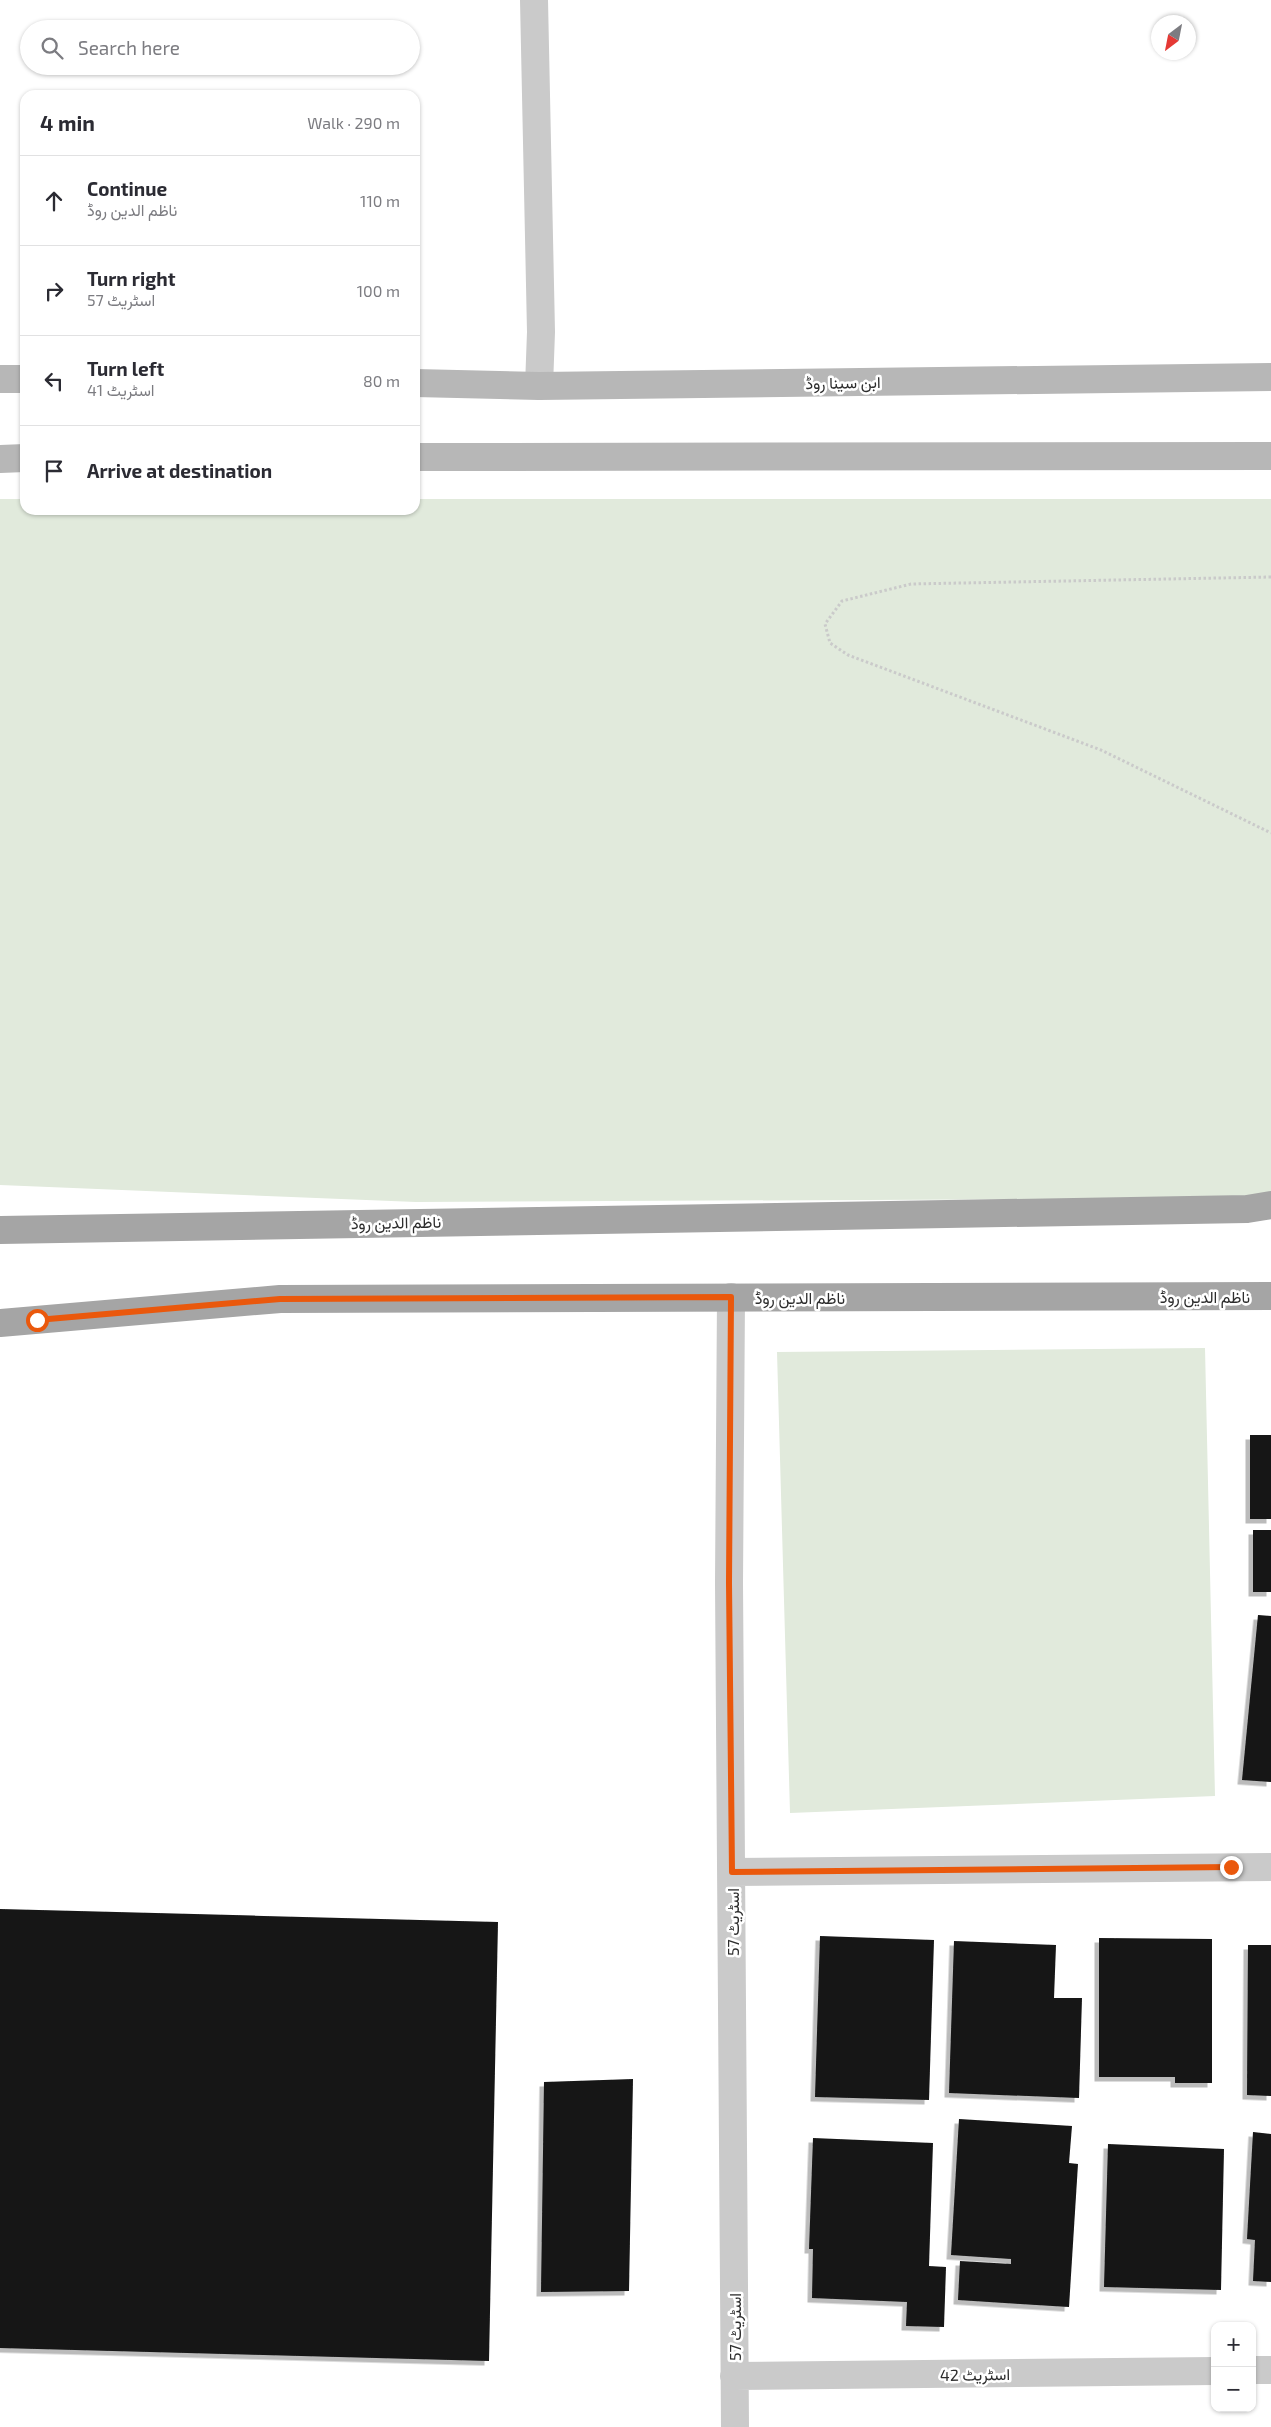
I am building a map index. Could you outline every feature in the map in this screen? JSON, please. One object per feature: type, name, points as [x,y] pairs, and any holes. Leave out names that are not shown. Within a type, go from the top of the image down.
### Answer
[{"type":"main road","name":"ابن سینا روڈ","points":[[420,383],[539,386],[1271,377]]},
{"type":"main road","points":[[0,378],[20,379]]},
{"type":"main road","points":[[420,457],[1271,456]]},
{"type":"main road","points":[[0,459],[20,458]]},
{"type":"main road","name":"ناظم الدین روڈ","points":[[0,1230],[1263,1208]]},
{"type":"main road","name":"ناظم الدین روڈ","points":[[0,1323],[280,1299],[1271,1296]]},
{"type":"street","points":[[534,0],[541,332],[539,386]]},
{"type":"street","name":"اسٹریٹ 57","points":[[731,1297],[729,1583],[735,2427]]},
{"type":"street","points":[[732,1872],[1271,1867]]},
{"type":"street","points":[[1256,2370],[1271,2370]]},
{"type":"street","name":"اسٹریٹ 42","points":[[734,2376],[1211,2371]]},
{"type":"path","points":[[1271,577],[911,584],[842,601],[825,624],[830,643],[848,655],[1101,750],[1271,833]]},
{"type":"shaded area","points":[[0,499],[20,499],[20,515],[420,515],[420,499],[1271,499],[1271,1198],[416,1202],[0,1185]]},
{"type":"shaded area","points":[[1205,1348],[1215,1796],[790,1813],[777,1352]]},
{"type":"building","points":[[1250,1435],[1271,1435],[1271,1519],[1250,1519]]},
{"type":"building","points":[[1253,1530],[1271,1530],[1271,1592],[1253,1592]]},
{"type":"building","points":[[1258,1615],[1271,1616],[1271,1782],[1242,1780]]},
{"type":"building","points":[[0,1909],[498,1922],[489,2361],[0,2348]]},
{"type":"building","points":[[820,1936],[934,1940],[929,2100],[815,2097]]},
{"type":"building","points":[[1099,1938],[1212,1939],[1212,2083],[1175,2083],[1175,2077],[1099,2077]]},
{"type":"building","points":[[954,1941],[1056,1945],[1054,1998],[1082,1998],[1079,2098],[949,2093]]},
{"type":"building","points":[[1248,1945],[1271,1945],[1271,2096],[1247,2095]]},
{"type":"building","points":[[633,2079],[629,2291],[541,2292],[544,2082]]},
{"type":"building","points":[[959,2119],[1072,2126],[1069,2163],[1078,2164],[1069,2307],[958,2300],[960,2261],[1011,2264],[1011,2259],[951,2255]]},
{"type":"building","points":[[1253,2132],[1271,2134],[1271,2282],[1253,2281],[1255,2240],[1247,2239]]},
{"type":"building","points":[[813,2138],[933,2143],[929,2266],[946,2267],[944,2327],[906,2326],[907,2302],[812,2298],[813,2249],[809,2249]]},
{"type":"building","points":[[1108,2144],[1224,2149],[1221,2290],[1104,2287]]},
{"type":"route","points":[[37,1320],[280,1299],[731,1297],[729,1583],[732,1872],[1231,1867]]}]
